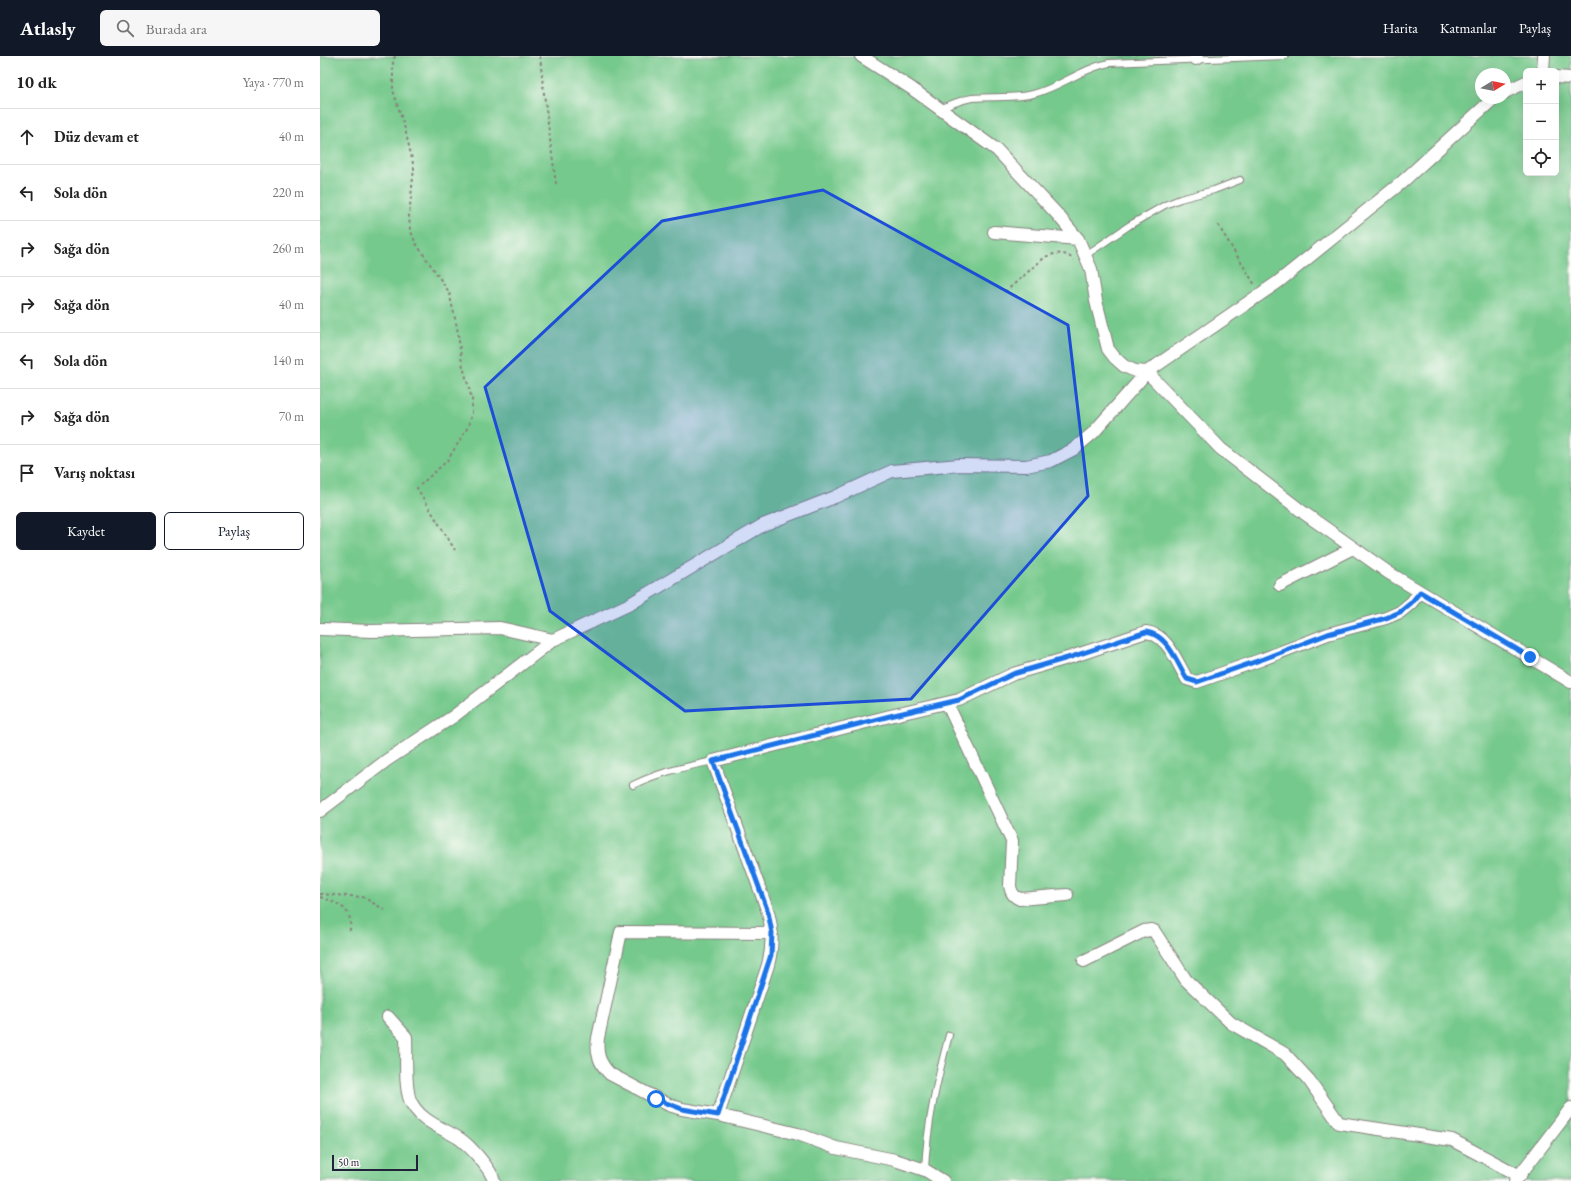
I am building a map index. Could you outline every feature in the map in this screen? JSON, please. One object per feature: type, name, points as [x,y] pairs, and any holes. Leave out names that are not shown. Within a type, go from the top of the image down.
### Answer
[{"type":"street","points":[[861,56],[911,88],[997,150],[1078,239],[1080,258],[1092,269],[1096,301],[1108,349],[1124,366],[1135,371],[1147,372],[1221,449],[1388,573],[1571,682]]},
{"type":"street","points":[[1544,56],[1544,68]]},
{"type":"street","points":[[1559,77],[1571,78]]},
{"type":"street","points":[[1511,89],[1523,83]]},
{"type":"street","points":[[320,810],[387,760],[454,716],[553,640],[630,604],[762,525],[835,497],[892,471],[959,465],[1026,466],[1051,461],[1074,449],[1092,433],[1147,372],[1278,282],[1401,184],[1488,104]]},
{"type":"street","points":[[994,232],[1078,239]]},
{"type":"street","points":[[1280,585],[1353,548]]},
{"type":"street","points":[[718,1115],[768,965],[772,933],[768,912],[713,761],[959,700],[1013,674],[1071,657],[1146,632],[1160,636],[1165,641],[1187,679],[1197,682],[1328,634],[1386,618],[1400,612],[1411,603],[1420,592]]},
{"type":"street","points":[[320,629],[372,631],[500,628],[553,640]]},
{"type":"street","points":[[947,703],[1012,841],[1010,886],[1012,893],[1020,899],[1067,895]]},
{"type":"street","points":[[1084,961],[1144,931],[1154,931],[1186,980],[1231,1023],[1285,1054],[1309,1080],[1339,1123],[1452,1140],[1518,1178],[1571,1108]]},
{"type":"street","points":[[772,933],[621,932],[598,1038],[597,1048],[599,1059],[603,1066],[610,1074],[669,1105],[798,1134],[836,1148],[895,1160],[925,1170],[943,1181]]},
{"type":"street","points":[[388,1017],[406,1037],[407,1088],[411,1101],[418,1113],[428,1121],[461,1140],[487,1167],[494,1181]]},
{"type":"lane","points":[[940,109],[951,104],[973,98],[1034,94],[1056,86],[1083,71],[1109,63],[1196,58],[1285,56]]},
{"type":"lane","points":[[1080,258],[1130,225],[1165,205],[1180,199],[1214,190],[1240,180]]},
{"type":"lane","points":[[633,785],[666,772],[713,761]]},
{"type":"lane","points":[[925,1170],[932,1102],[949,1035]]},
{"type":"path","points":[[394,56],[393,90],[405,129],[414,168],[408,216],[410,229],[415,242],[449,292],[457,327],[462,363],[472,398],[472,413],[468,427],[447,461],[417,488],[455,550]]},
{"type":"path","points":[[540,56],[556,184]]},
{"type":"path","points":[[1218,225],[1261,294]]},
{"type":"path","points":[[1005,292],[1045,257],[1052,254],[1066,254],[1080,258]]},
{"type":"path","points":[[320,896],[363,898],[385,910]]},
{"type":"path","points":[[320,896],[337,902],[343,907],[350,919],[349,934]]},
{"type":"highlighted area","points":[[823,190],[1068,325],[1088,496],[911,699],[685,711],[550,611],[485,387],[662,221]]},
{"type":"green space","points":[[320,56],[1571,56],[1571,1181],[320,1181]]},
{"type":"route","points":[[656,1099],[682,1109],[718,1115],[771,955],[772,933],[768,912],[713,761],[959,700],[1013,674],[1071,657],[1146,632],[1160,636],[1165,641],[1187,679],[1197,682],[1328,634],[1386,618],[1400,612],[1411,603],[1420,592],[1530,657]]}]
